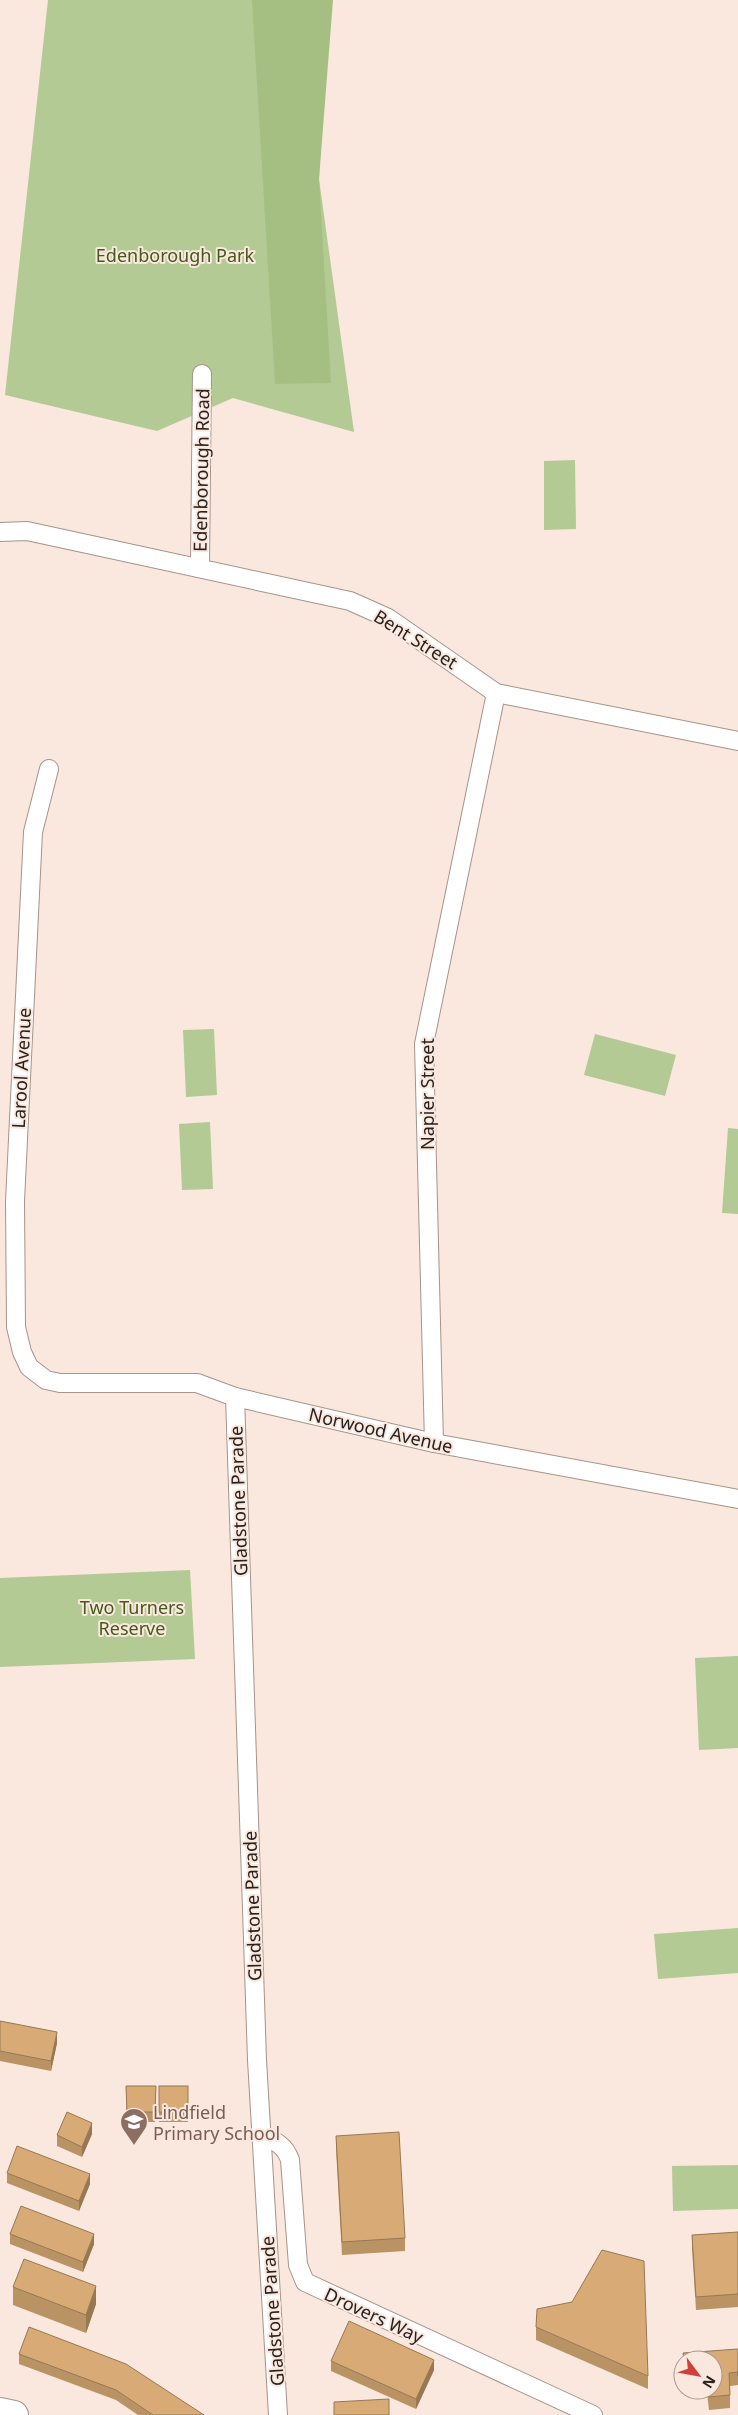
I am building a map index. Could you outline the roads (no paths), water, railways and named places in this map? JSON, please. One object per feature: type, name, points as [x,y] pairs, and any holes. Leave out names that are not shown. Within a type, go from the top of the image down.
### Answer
[{"type":"highway","points":[[0,2412],[14,2415]]},
{"type":"street","name":"Edenborough Road","points":[[200,566],[202,374]]},
{"type":"street","name":"Bent Street","points":[[0,532],[27,531],[200,566],[350,600],[402,627],[496,693],[738,741]]},
{"type":"street","name":"Napier Street","points":[[434,1443],[424,1044],[496,693]]},
{"type":"street","name":"Larool Avenue","points":[[29,1367],[22,1352],[16,1327],[7,1202],[33,832],[49,769]]},
{"type":"street","name":"Norwood Avenue","points":[[29,1367],[46,1380],[60,1383],[197,1383],[235,1397],[434,1443],[738,1499]]},
{"type":"street","name":"Gladstone Parade","points":[[235,1397],[261,2135],[278,2415]]},
{"type":"street","name":"Drovers Way","points":[[261,2135],[281,2144],[287,2150],[290,2160],[298,2264],[300,2274],[305,2282],[593,2415]]},
{"type":"place","name":"Lindfield Primary School","points":[[134,2146]]},
{"type":"park label","name":"Edenborough Park","points":[[175,255]]},
{"type":"park label","name":"Two Turners Reserve","points":[[132,1617]]}]
